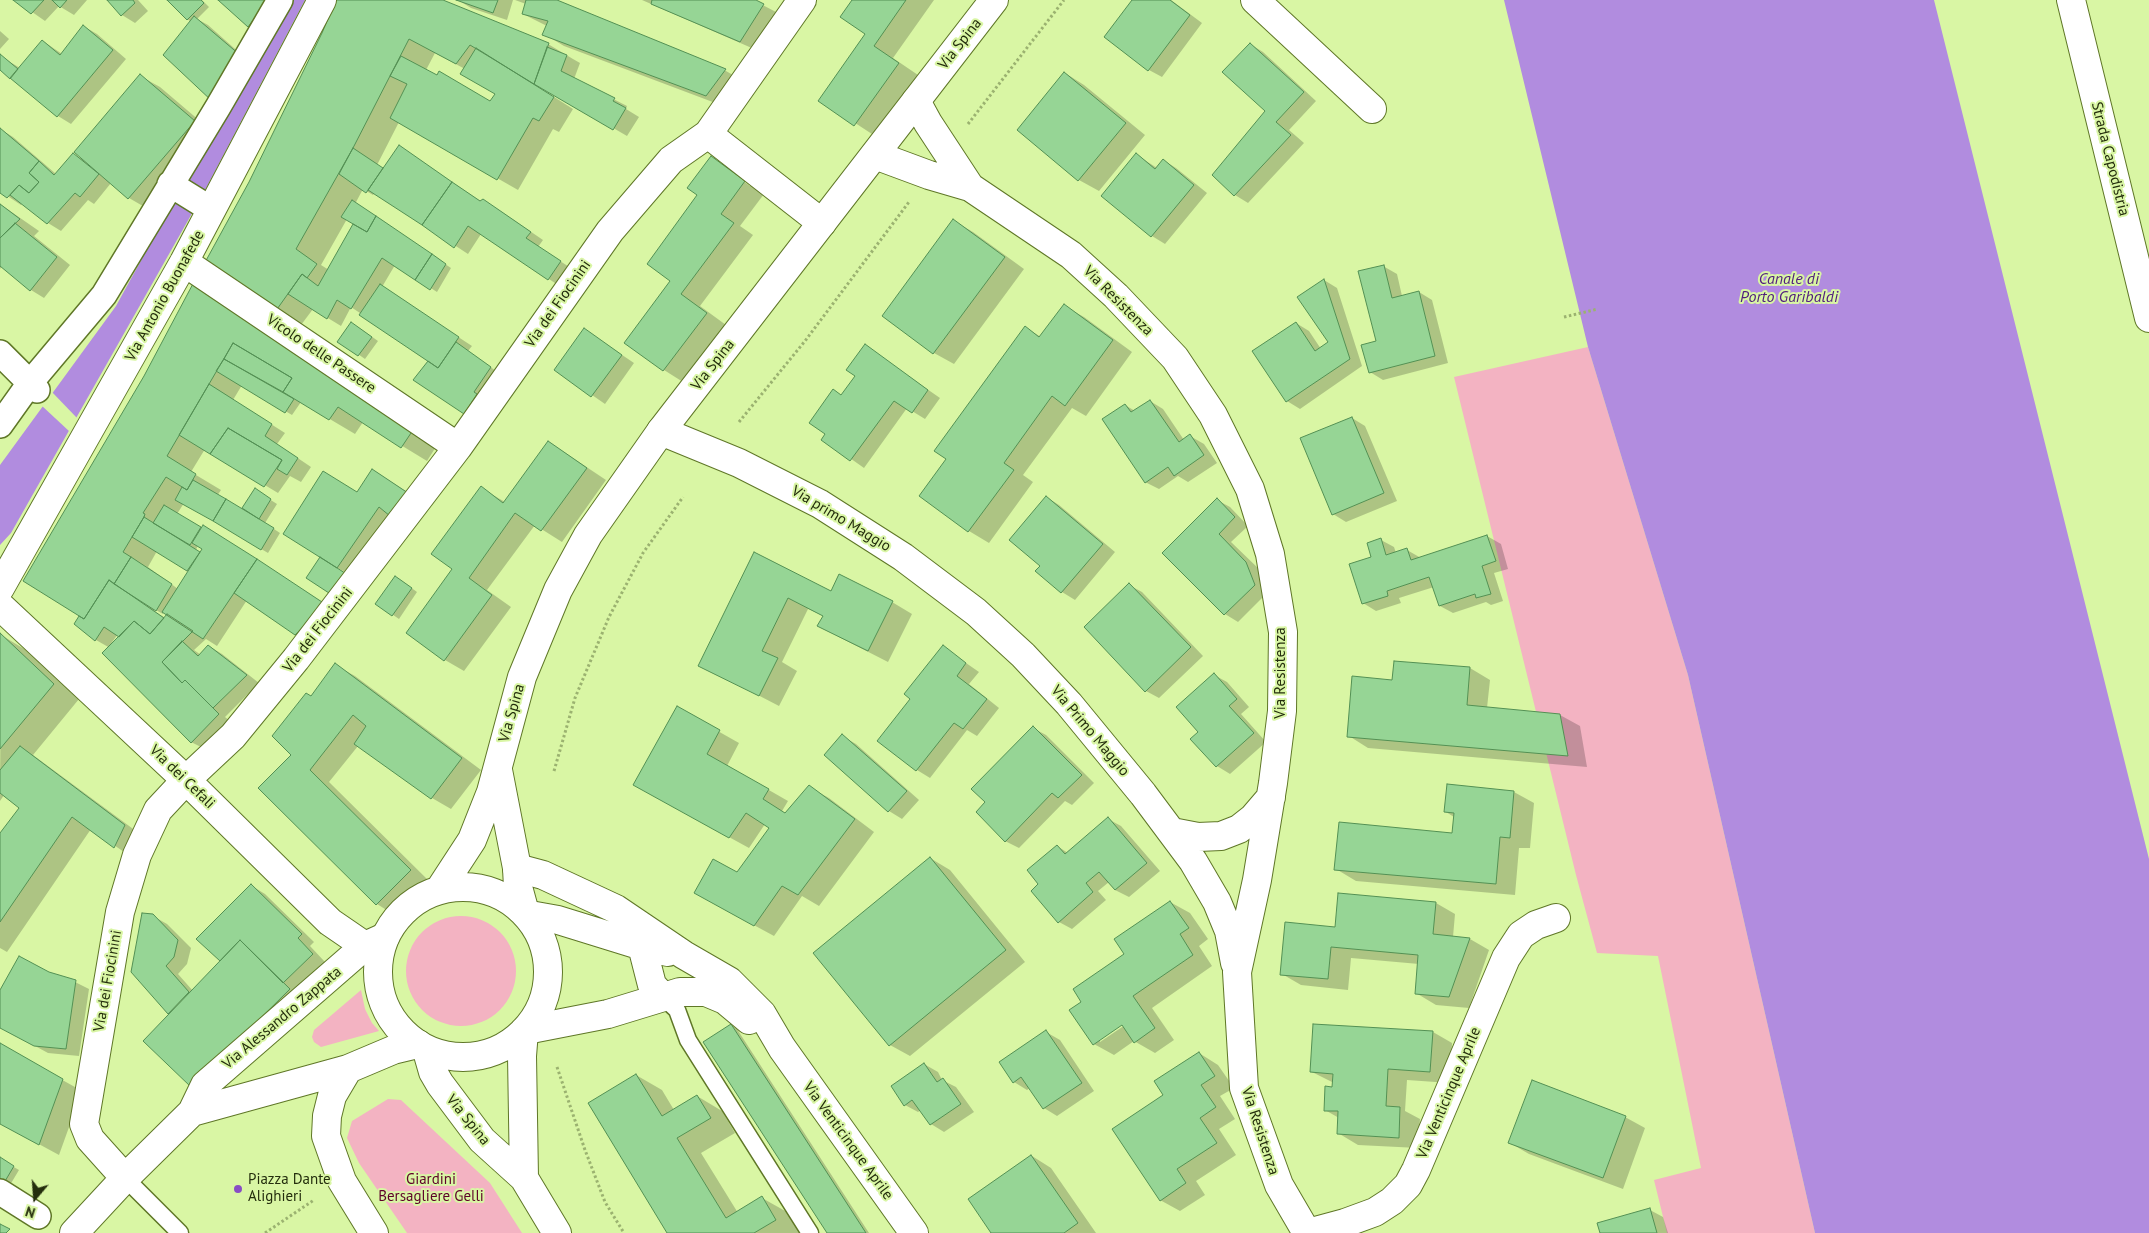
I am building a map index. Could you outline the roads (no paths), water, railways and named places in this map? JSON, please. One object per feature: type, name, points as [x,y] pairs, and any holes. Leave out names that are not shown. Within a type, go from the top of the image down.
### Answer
[{"type":"street","points":[[0,425],[104,295],[175,186],[280,0]]},
{"type":"street","name":"Via Antonio Buonafede","points":[[0,588],[84,431],[184,262],[207,206],[322,0]]},
{"type":"street","name":"Via dei Fiocinini","points":[[125,1178],[90,1139],[84,1124],[86,1101],[120,912],[134,865],[158,810],[186,780],[233,736],[296,659],[458,447],[610,231],[670,160],[708,134],[802,0]]},
{"type":"street","name":"Via Spina","points":[[440,889],[472,840],[491,792],[522,677],[558,590],[588,535],[661,431],[994,0]]},
{"type":"street","points":[[1255,0],[1372,109]]},
{"type":"street","name":"Strada Capodistria","points":[[2070,0],[2149,318]]},
{"type":"street","name":"Via Resistenza","points":[[916,101],[946,153],[970,187]]},
{"type":"street","points":[[708,134],[822,224]]},
{"type":"street","name":"Via Resistenza","points":[[875,155],[929,176],[970,187],[1071,255],[1116,296],[1175,358],[1213,415],[1250,489],[1270,554],[1283,632],[1282,711],[1271,797],[1257,880],[1237,972],[1244,1088],[1279,1186],[1307,1233]]},
{"type":"street","points":[[175,186],[207,206]]},
{"type":"street","name":"Vicolo delle Passere","points":[[184,262],[458,447]]},
{"type":"street","points":[[0,353],[33,386]]},
{"type":"street","name":"Via primo Maggio","points":[[661,431],[739,462],[820,504],[903,557],[976,612],[1003,637]]},
{"type":"street","name":"Via dei Cefali","points":[[0,606],[186,780],[330,922],[375,941]]},
{"type":"street","name":"Via Primo Maggio","points":[[1003,637],[1023,655],[1069,704],[1193,861],[1217,902],[1229,931],[1237,972]]},
{"type":"street","name":"Via Spina","points":[[497,767],[517,868],[518,887],[527,912]]},
{"type":"street","points":[[1172,832],[1198,837],[1221,836],[1240,829],[1253,818],[1271,797]]},
{"type":"street","name":"Via Venticinque Aprile","points":[[517,868],[543,876],[616,909],[684,955],[729,981],[762,1014],[782,1048],[914,1233]]},
{"type":"street","points":[[524,1178],[522,1056],[534,1028],[546,994],[548,974],[546,953],[540,934],[527,912],[498,895],[463,888],[440,889],[413,904],[375,941],[380,954],[378,969],[382,998],[396,1025],[423,1047],[456,1058],[481,1055],[504,1047],[534,1028]]},
{"type":"street","name":"Via Venticinque Aprile","points":[[527,912],[642,946],[684,955]]},
{"type":"street","name":"Via Venticinque Aprile","points":[[1307,1233],[1345,1223],[1375,1212],[1392,1201],[1408,1185],[1506,958],[1521,935],[1536,925],[1556,918]]},
{"type":"street","name":"Via Alessandro Zappata","points":[[74,1233],[125,1178],[192,1112],[205,1085],[375,941]]},
{"type":"street","points":[[642,946],[652,984],[663,997]]},
{"type":"street","name":"Via Venticinque Aprile","points":[[534,1028],[608,1014],[680,992],[706,992],[725,1000],[782,1048]]},
{"type":"street","name":"Via Spina","points":[[423,1047],[440,1084],[482,1140],[524,1178],[557,1233]]},
{"type":"street","name":"Via Alessandro Zappata","points":[[192,1112],[348,1069],[392,1050],[423,1047]]},
{"type":"street","points":[[348,1069],[332,1096],[326,1136],[342,1181],[374,1233]]},
{"type":"street","points":[[0,1192],[38,1216]]},
{"type":"lane","points":[[663,997],[677,1010],[688,1040],[810,1233]]},
{"type":"lane","points":[[125,1178],[180,1233]]},
{"type":"water","points":[[284,0],[305,0],[203,194],[11,533],[0,545],[0,465],[116,306]]},
{"type":"water","name":"Canale di Porto Garibaldi","points":[[1504,0],[1934,0],[2149,859],[2149,1233],[1815,1233],[1688,675],[1588,347]]},
{"type":"place","name":"Piazza Dante Alighieri","points":[[238,1189]]},
{"type":"park label","name":"Giardini Bersagliere Gelli","points":[[431,1188]]}]
